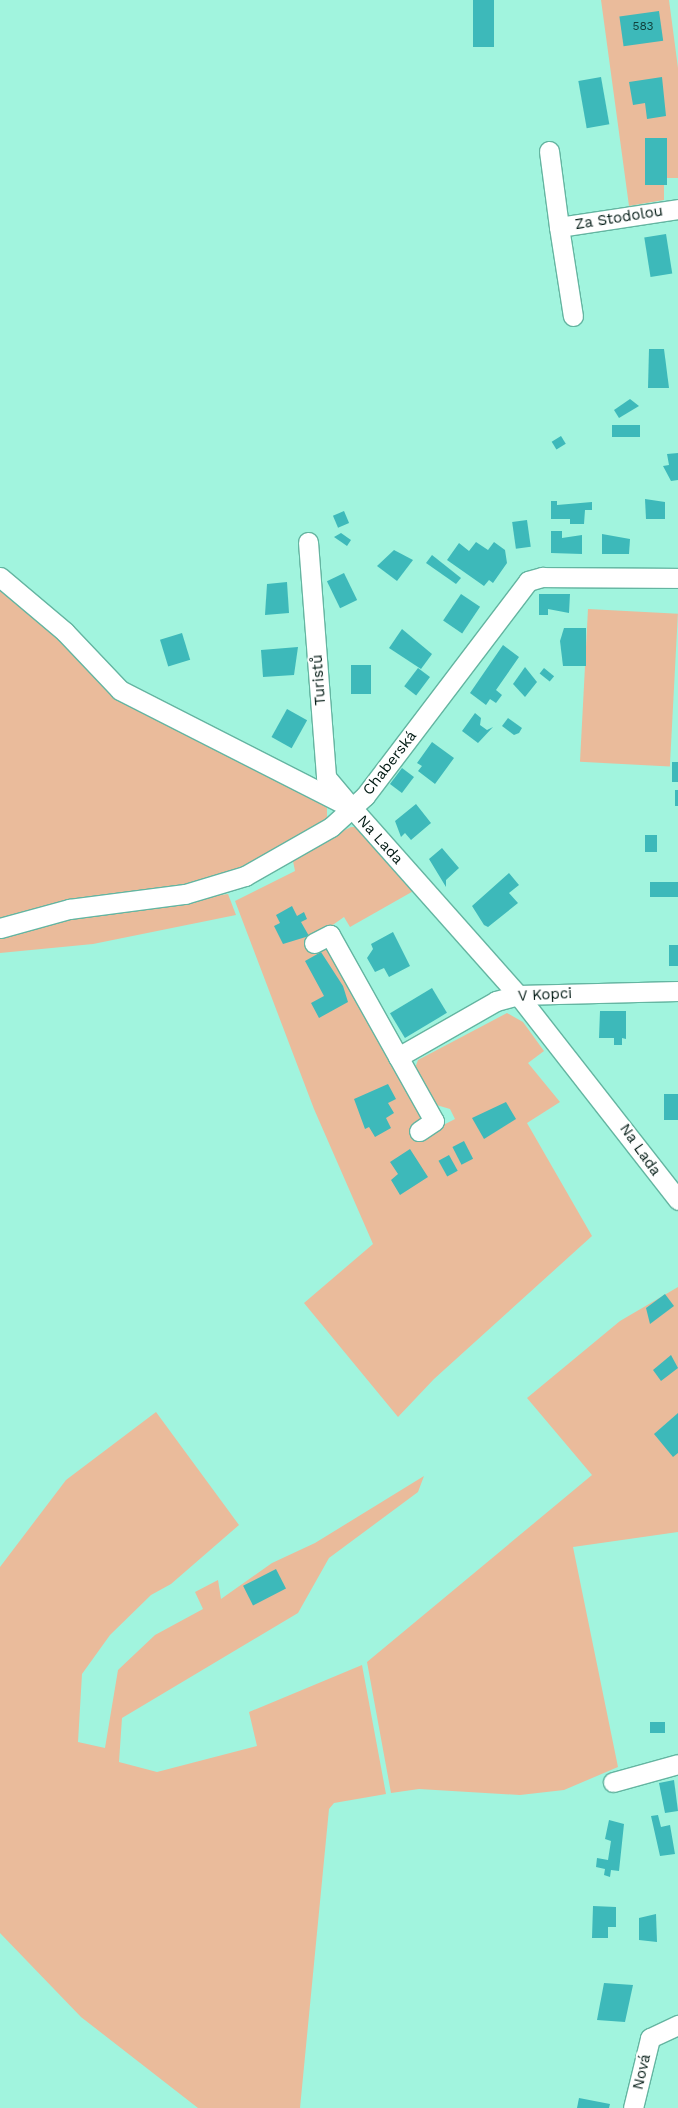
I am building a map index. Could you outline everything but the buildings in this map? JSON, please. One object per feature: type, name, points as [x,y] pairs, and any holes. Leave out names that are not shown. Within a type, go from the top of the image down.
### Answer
[{"type":"street","name":"Za Stodolou","points":[[549,151],[573,316]]},
{"type":"street","name":"Za Stodolou","points":[[559,227],[678,209]]},
{"type":"street","name":"Turistů","points":[[308,542],[326,777],[352,808]]},
{"type":"street","name":"Na Lada","points":[[0,577],[66,632],[120,690],[352,808],[518,995],[678,1200]]},
{"type":"street","name":"Chaberská","points":[[0,928],[70,909],[218,887],[280,858],[352,808],[528,581],[542,577],[678,578]]},
{"type":"street","points":[[314,943],[330,935],[433,1122]]},
{"type":"street","name":"V Kopci","points":[[398,1057],[496,1001],[518,995],[678,991]]},
{"type":"street","points":[[613,1782],[678,1764]]},
{"type":"street","name":"Nová","points":[[634,2108],[650,2038],[678,2025]]},
{"type":"shaded area","points":[[601,0],[669,0],[678,68],[678,178],[667,178],[667,138],[645,138],[645,184],[664,184],[664,200],[629,206]]},
{"type":"shaded area","points":[[0,587],[64,640],[124,702],[304,792],[327,808],[327,821],[215,882],[0,924]]},
{"type":"shaded area","points":[[588,609],[678,614],[670,767],[580,762]]},
{"type":"shaded area","points":[[351,827],[359,827],[417,889],[350,927],[344,917],[327,929],[326,947],[422,1116],[420,1137],[455,1119],[450,1109],[433,1104],[415,1068],[418,1060],[507,1013],[523,1022],[544,1051],[528,1063],[560,1102],[527,1123],[592,1236],[434,1379],[398,1417],[304,1303],[373,1244],[314,1109],[235,901],[295,871],[292,856]]},
{"type":"shaded area","points":[[228,894],[236,915],[93,944],[0,953],[0,938],[78,917]]},
{"type":"shaded area","points":[[678,1287],[678,1532],[573,1547],[618,1767],[564,1790],[520,1795],[419,1789],[391,1793],[367,1662],[592,1475],[527,1398],[620,1321]]},
{"type":"shaded area","points":[[156,1412],[239,1525],[171,1584],[151,1595],[110,1635],[82,1674],[78,1742],[105,1748],[118,1670],[155,1635],[203,1609],[195,1592],[218,1580],[221,1599],[272,1563],[315,1543],[424,1476],[418,1492],[329,1558],[298,1613],[122,1718],[119,1762],[157,1772],[257,1746],[249,1712],[362,1665],[386,1794],[334,1803],[329,1809],[300,2108],[198,2108],[81,2017],[0,1933],[0,1567],[66,1480]]}]
